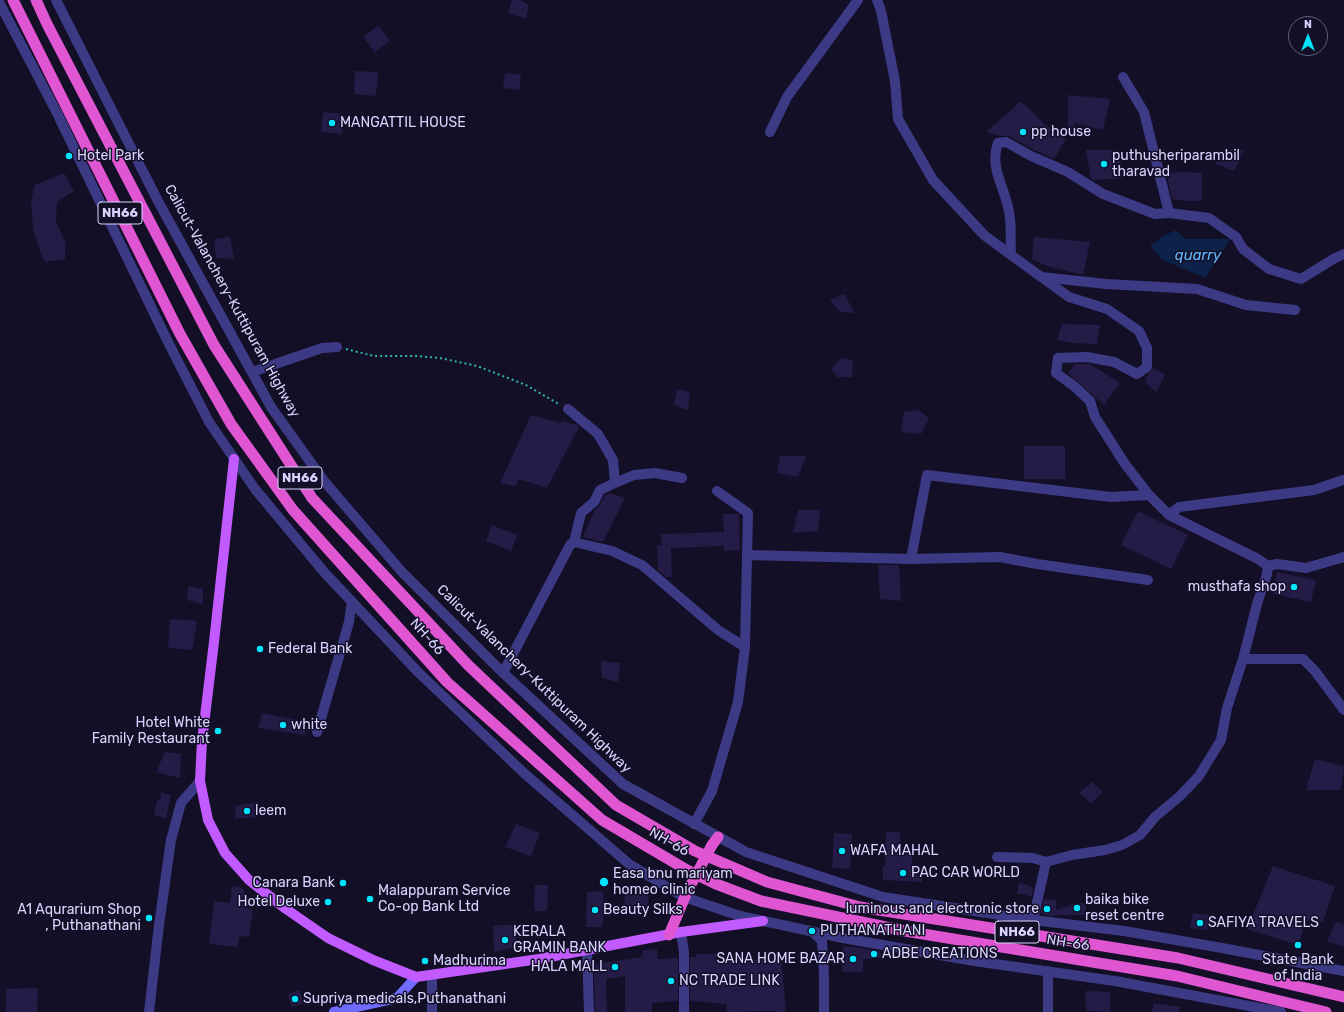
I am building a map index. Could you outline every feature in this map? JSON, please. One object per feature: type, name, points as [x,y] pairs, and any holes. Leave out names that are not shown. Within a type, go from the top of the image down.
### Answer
[{"type":"highway","name":"NH-66","points":[[13,0],[180,334],[231,424],[293,510],[447,682],[602,820],[687,870],[716,884],[761,901],[905,931],[1177,976],[1326,1012]]},
{"type":"highway","name":"NH66","points":[[36,0],[214,345],[312,498],[468,666],[616,805],[695,851],[767,882],[860,907],[1178,958],[1344,997]]},
{"type":"highway","points":[[669,935],[685,894],[715,841]]},
{"type":"main road","points":[[234,459],[202,741],[200,781],[208,820],[225,853],[249,880],[286,909],[328,938],[372,960],[416,977],[539,959],[681,932],[763,921]]},
{"type":"main road","points":[[334,1012],[374,1008],[397,998],[416,977]]},
{"type":"street","name":"Calicut-Valanchery-Kuttipuram Highway","points":[[56,0],[159,203],[271,407],[324,481],[402,572],[503,673],[623,784],[694,824],[715,841],[883,897],[1033,920],[1124,931],[1344,971]]},
{"type":"street","points":[[770,132],[787,97],[858,0]]},
{"type":"street","points":[[878,0],[882,11],[895,82],[898,119],[934,180],[984,235],[1040,277],[1069,297],[1106,309],[1139,331],[1147,348],[1147,367],[1137,374],[1114,362],[1087,357],[1058,358],[1056,373],[1074,386],[1090,401],[1096,417],[1125,464],[1149,495],[1169,515],[1258,559],[1268,566],[1277,564],[1306,568],[1344,557]]},
{"type":"street","name":"NH66","points":[[0,4],[57,113],[209,422],[255,489],[324,572],[418,672],[525,774],[629,864],[685,894],[740,916],[843,938],[974,961],[1115,981],[1281,1012]]},
{"type":"street","points":[[1123,77],[1144,112],[1169,213]]},
{"type":"street","points":[[1011,255],[1010,212],[1002,184],[995,169],[994,153],[998,143],[1006,142],[1031,156],[1068,172],[1103,194],[1155,214],[1169,213],[1209,218],[1236,237],[1243,249],[1269,269],[1301,279],[1344,254]]},
{"type":"street","points":[[1040,277],[1106,284],[1197,289],[1246,305],[1295,310]]},
{"type":"street","points":[[252,372],[322,348],[337,347]]},
{"type":"street","points":[[568,409],[598,434],[613,460],[615,482]]},
{"type":"street","points":[[503,673],[570,545],[574,542],[581,514],[594,502],[600,490],[615,482],[634,475],[655,473],[682,478]]},
{"type":"street","points":[[911,559],[927,474],[1111,497],[1149,495]]},
{"type":"street","points":[[1169,515],[1179,507],[1314,490],[1343,480]]},
{"type":"street","points":[[694,824],[712,791],[738,702],[745,647],[748,513],[717,491]]},
{"type":"street","points":[[574,542],[612,551],[642,565],[718,630],[745,647]]},
{"type":"street","points":[[747,555],[911,559],[1000,557],[1037,564],[1148,580]]},
{"type":"street","points":[[997,857],[1033,858],[1046,862],[1122,845],[1140,835],[1155,817],[1180,796],[1199,776],[1221,740],[1227,708],[1243,659],[1256,604],[1267,574],[1268,566]]},
{"type":"street","points":[[317,732],[349,622],[352,602]]},
{"type":"street","points":[[1243,659],[1304,659],[1316,671],[1344,710]]},
{"type":"street","points":[[148,1012],[170,840],[181,803],[200,781]]},
{"type":"street","points":[[1033,920],[1046,862]]},
{"type":"street","points":[[812,931],[822,941],[824,1012]]},
{"type":"street","points":[[681,932],[684,952],[684,1012]]},
{"type":"street","points":[[587,950],[589,1012]]},
{"type":"street","points":[[1048,972],[1048,1012]]},
{"type":"street","points":[[432,975],[432,1012]]},
{"type":"path","points":[[337,347],[374,356],[440,358],[477,366],[526,385],[568,409]]},
{"type":"water","name":"quarry","points":[[1176,230],[1185,239],[1230,239],[1205,278],[1163,260],[1150,246],[1163,236]]},
{"type":"building","points":[[512,0],[520,0],[529,5],[526,19],[508,13]]},
{"type":"building","points":[[378,26],[390,41],[375,52],[363,37]]},
{"type":"building","points":[[355,71],[378,72],[376,96],[354,94]]},
{"type":"building","points":[[505,73],[521,75],[519,90],[503,88]]},
{"type":"building","name":"pp house","points":[[1068,95],[1110,99],[1103,130],[1075,123],[1068,136]]},
{"type":"building","name":"pp house","points":[[1020,102],[1027,106],[1045,125],[1066,139],[1054,159],[1009,136],[1000,136],[986,132]]},
{"type":"building","name":"MANGATTIL HOUSE","points":[[323,112],[343,114],[342,134],[321,132]]},
{"type":"building","name":"puthusheriparambil tharavad","points":[[1086,150],[1119,150],[1123,178],[1091,179]]},
{"type":"building","points":[[1220,150],[1244,150],[1234,171],[1216,164]]},
{"type":"building","points":[[64,173],[74,191],[57,202],[56,221],[65,242],[65,259],[45,262],[33,229],[31,201],[35,185]]},
{"type":"building","points":[[1167,173],[1202,173],[1202,201],[1172,199]]},
{"type":"building","points":[[230,237],[234,259],[216,258],[214,239]]},
{"type":"building","points":[[1034,237],[1090,242],[1083,275],[1047,266],[1032,259]]},
{"type":"building","points":[[844,294],[855,313],[840,312],[830,300]]},
{"type":"building","points":[[1062,324],[1100,325],[1097,344],[1073,343],[1057,340]]},
{"type":"building","points":[[841,358],[853,360],[852,377],[837,377],[831,369]]},
{"type":"building","points":[[1075,364],[1090,364],[1120,383],[1104,405],[1068,373]]},
{"type":"building","points":[[1153,368],[1165,375],[1156,392],[1145,382],[1148,374]]},
{"type":"building","points":[[677,389],[690,392],[688,410],[674,405]]},
{"type":"building","points":[[918,410],[929,418],[921,434],[901,432],[904,412]]},
{"type":"building","points":[[531,415],[561,423],[562,421],[577,425],[579,427],[547,488],[519,479],[516,486],[500,483]]},
{"type":"building","points":[[1024,446],[1065,446],[1065,479],[1024,479]]},
{"type":"building","points":[[780,456],[806,456],[798,477],[777,473]]},
{"type":"building","points":[[609,493],[625,498],[603,542],[583,537],[595,510],[600,505],[605,495]]},
{"type":"building","points":[[798,510],[820,510],[818,531],[793,533]]},
{"type":"building","points":[[1138,511],[1188,535],[1171,569],[1121,545]]},
{"type":"building","points":[[723,514],[739,514],[740,550],[724,551],[724,546],[671,548],[672,577],[666,577],[658,570],[657,545],[662,545],[661,534],[724,532]]},
{"type":"building","points":[[492,525],[517,535],[511,551],[486,541]]},
{"type":"building","points":[[878,565],[899,565],[901,601],[880,599]]},
{"type":"building","name":"musthafa shop","points":[[1277,572],[1316,580],[1311,602],[1273,594]]},
{"type":"building","points":[[188,586],[203,589],[203,604],[187,600]]},
{"type":"building","points":[[170,619],[197,621],[192,650],[168,648]]},
{"type":"building","points":[[601,661],[620,663],[618,682],[602,678]]},
{"type":"building","name":"white","points":[[262,713],[307,722],[305,735],[258,728]]},
{"type":"building","points":[[165,752],[181,754],[180,778],[156,772]]},
{"type":"building","points":[[1315,759],[1344,766],[1341,790],[1306,790]]},
{"type":"building","points":[[1092,782],[1103,792],[1091,803],[1079,793]]},
{"type":"building","points":[[161,792],[171,795],[166,819],[154,815],[157,801],[160,800]]},
{"type":"building","name":"leem","points":[[258,802],[258,817],[235,819],[236,806]]},
{"type":"building","points":[[516,824],[540,833],[531,856],[505,847]]},
{"type":"building","points":[[886,832],[900,832],[900,853],[912,854],[912,867],[923,867],[922,882],[883,880]]},
{"type":"building","name":"WAFA MAHAL","points":[[834,833],[852,834],[850,869],[832,868]]},
{"type":"building","points":[[1273,866],[1335,886],[1323,922],[1306,921],[1298,945],[1247,929]]},
{"type":"building","points":[[1019,882],[1033,888],[1032,897],[1017,894]]},
{"type":"building","points":[[535,885],[548,885],[547,911],[535,911]]},
{"type":"building","points":[[232,886],[240,887],[244,890],[245,906],[253,911],[249,936],[239,937],[238,947],[209,944],[214,901],[230,903]]},
{"type":"building","points":[[625,888],[649,889],[648,913],[624,912]]},
{"type":"building","name":"Beauty Silks","points":[[603,891],[604,912],[602,927],[586,927],[587,892]]},
{"type":"building","points":[[1044,899],[1056,900],[1056,910],[1077,903],[1082,903],[1086,905],[1087,915],[1046,915],[1041,913]]},
{"type":"building","name":"SAFIYA TRAVELS","points":[[1193,913],[1209,915],[1208,930],[1190,928]]},
{"type":"building","points":[[1336,922],[1344,924],[1344,947],[1327,941]]},
{"type":"building","name":"KERALA GRAMIN BANK","points":[[515,925],[517,947],[494,952],[493,926]]},
{"type":"building","name":"SANA HOME BAZAR","points":[[843,947],[880,951],[881,958],[863,959],[863,972],[842,972]]},
{"type":"building","points":[[657,949],[658,959],[678,958],[678,1001],[652,1003],[652,1012],[625,1012],[625,976],[606,979],[607,1012],[595,1012],[594,975],[596,964],[642,957],[643,950]]},
{"type":"building","points":[[720,953],[720,961],[754,961],[781,956],[786,1011],[726,1012],[727,1004],[690,1001],[690,957],[696,957],[696,954]]},
{"type":"building","points":[[38,988],[37,1012],[6,1012],[6,989]]},
{"type":"building","name":"Supriya medicals,Puthanathani","points":[[300,990],[303,1004],[291,1007],[288,994]]},
{"type":"building","points":[[1085,991],[1110,992],[1110,1012],[1086,1011]]},
{"type":"building","points":[[1154,1003],[1180,1007],[1179,1012],[1152,1012]]},
{"type":"place","name":"MANGATTIL HOUSE","points":[[332,123]]},
{"type":"place","name":"pp house","points":[[1023,132]]},
{"type":"place","name":"Hotel Park","points":[[69,156]]},
{"type":"place","name":"puthusheriparambil tharavad","points":[[1104,164]]},
{"type":"place","name":"musthafa shop","points":[[1294,587]]},
{"type":"place","name":"Federal Bank","points":[[260,649]]},
{"type":"place","name":"white","points":[[283,725]]},
{"type":"place","name":"Hotel White Family Restaurant","points":[[218,731]]},
{"type":"place","name":"leem","points":[[247,811]]},
{"type":"place","name":"WAFA MAHAL","points":[[842,851]]},
{"type":"place","name":"PAC CAR WORLD","points":[[903,873]]},
{"type":"place","name":"Easa bnu mariyam homeo clinic","points":[[604,882]]},
{"type":"place","name":"Canara Bank","points":[[343,883]]},
{"type":"place","name":"Malappuram Service Co-op Bank Ltd","points":[[370,899]]},
{"type":"place","name":"Hotel Deluxe","points":[[328,902]]},
{"type":"place","name":"baika bike reset centre","points":[[1077,908]]},
{"type":"place","name":"luminous and electronic store","points":[[1047,909]]},
{"type":"place","name":"Beauty Silks","points":[[595,910]]},
{"type":"place","name":"A1 Aqurarium Shop , Puthanathani","points":[[149,918]]},
{"type":"place","name":"SAFIYA TRAVELS","points":[[1200,923]]},
{"type":"place","name":"PUTHANATHANI","points":[[812,931]]},
{"type":"place","name":"KERALA GRAMIN BANK","points":[[505,940]]},
{"type":"place","name":"State Bank of India","points":[[1298,945]]},
{"type":"place","name":"ADBE CREATIONS","points":[[874,954]]},
{"type":"place","name":"SANA HOME BAZAR","points":[[853,959]]},
{"type":"place","name":"Madhurima","points":[[425,961]]},
{"type":"place","name":"HALA MALL","points":[[615,967]]},
{"type":"place","name":"NC TRADE LINK","points":[[671,981]]},
{"type":"place","name":"Supriya medicals,Puthanathani","points":[[295,999]]}]
